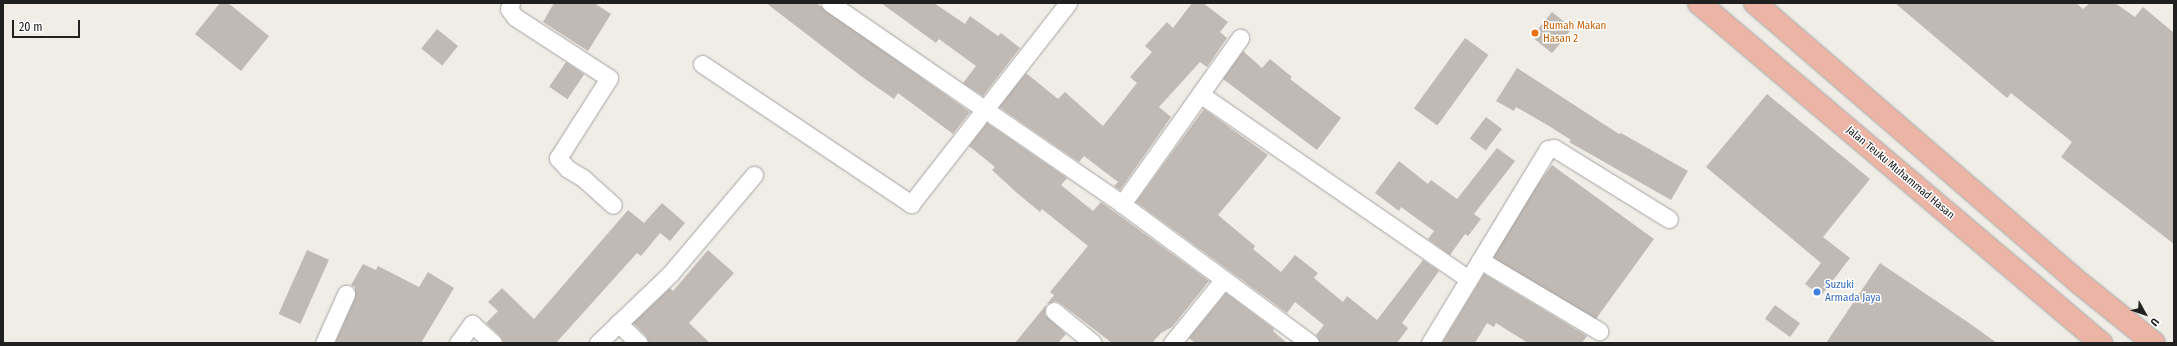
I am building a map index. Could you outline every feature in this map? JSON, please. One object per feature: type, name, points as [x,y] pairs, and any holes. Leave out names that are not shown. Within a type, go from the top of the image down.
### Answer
[{"type":"highway","name":"Jalan Teuku Muhammad Hasan","points":[[1698,3],[2102,343]]},
{"type":"highway","points":[[1755,3],[2082,285],[2154,343]]},
{"type":"street","points":[[511,3],[509,9],[515,17],[609,78],[558,158],[568,169],[583,178],[613,205]]},
{"type":"street","points":[[830,3],[1122,204],[1310,343]]},
{"type":"street","points":[[702,64],[911,204],[1068,3]]},
{"type":"street","points":[[1122,204],[1240,38]]},
{"type":"street","points":[[1200,94],[1468,279]]},
{"type":"street","points":[[1430,343],[1546,152],[1551,148],[1669,219]]},
{"type":"street","points":[[598,343],[670,274],[754,175]]},
{"type":"street","points":[[1480,260],[1599,331]]},
{"type":"street","points":[[1172,343],[1224,279]]},
{"type":"street","points":[[324,343],[346,294]]},
{"type":"street","points":[[1054,311],[1094,343]]},
{"type":"street","points":[[618,323],[639,343]]},
{"type":"street","points":[[458,343],[472,324],[493,343]]},
{"type":"building","points":[[220,3],[228,3],[269,36],[241,71],[195,34]]},
{"type":"building","points":[[554,3],[594,3],[611,14],[588,51],[543,22]]},
{"type":"building","points":[[766,3],[816,3],[970,112],[953,134],[898,93],[894,99],[865,79]]},
{"type":"building","points":[[881,3],[934,3],[965,24],[970,16],[998,36],[1001,33],[1020,48],[983,96],[963,83],[976,66],[939,39],[936,43]]},
{"type":"building","points":[[1192,3],[1203,3],[1228,22],[1220,32],[1227,38],[1207,67],[1200,62],[1159,107],[1171,117],[1120,190],[1114,186],[1118,182],[1084,156],[1079,162],[999,107],[1026,73],[1058,99],[1065,92],[1103,126],[1137,83],[1130,77],[1152,52],[1145,46],[1167,22],[1173,28]]},
{"type":"building","points":[[1895,3],[2076,3],[2083,9],[2090,3],[2115,3],[2135,17],[2143,7],[2174,33],[2174,244],[2061,157],[2072,142],[2011,93],[2007,98]]},
{"type":"building","points":[[1552,12],[1572,28],[1552,53],[1532,37]]},
{"type":"building","points":[[437,29],[458,46],[442,65],[421,48]]},
{"type":"building","points":[[1465,38],[1488,55],[1437,125],[1414,108]]},
{"type":"building","points":[[1243,51],[1262,68],[1270,59],[1292,77],[1290,79],[1341,118],[1317,150],[1223,79]]},
{"type":"building","points":[[566,62],[584,74],[567,99],[549,87]]},
{"type":"building","points":[[1517,68],[1619,134],[1621,133],[1688,171],[1671,200],[1569,142],[1571,140],[1516,107],[1514,111],[1496,101]]},
{"type":"building","points":[[1767,94],[1870,179],[1823,237],[1850,258],[1821,296],[1805,284],[1821,263],[1706,167]]},
{"type":"building","points":[[1204,109],[1268,155],[1218,215],[1255,246],[1253,249],[1281,272],[1295,255],[1318,273],[1314,278],[1343,302],[1347,296],[1377,320],[1423,260],[1439,271],[1402,323],[1408,328],[1397,343],[1320,343],[1316,335],[1324,325],[1295,302],[1287,313],[1136,202]]},
{"type":"building","points":[[1486,117],[1502,129],[1486,151],[1470,139]]},
{"type":"building","points":[[987,123],[1067,178],[1061,185],[1093,211],[1101,202],[1209,281],[1172,327],[1161,333],[1152,343],[1112,343],[1060,303],[1055,301],[1047,304],[1054,295],[1050,292],[1088,246],[1042,209],[1040,212],[1017,193],[992,170],[995,167],[969,146]]},
{"type":"building","points":[[1497,148],[1515,161],[1474,214],[1481,219],[1468,236],[1465,234],[1450,255],[1428,239],[1434,231],[1401,207],[1399,211],[1375,193],[1399,161],[1428,184],[1431,180],[1457,199]]},
{"type":"building","points":[[1552,165],[1654,239],[1590,327],[1488,253]]},
{"type":"building","points":[[662,203],[685,223],[670,241],[660,233],[641,256],[637,253],[556,343],[504,343],[500,336],[486,323],[498,311],[488,302],[502,288],[534,319],[628,210],[644,223]]},
{"type":"building","points":[[307,250],[329,260],[300,324],[279,314]]},
{"type":"building","points":[[708,250],[734,273],[689,323],[710,343],[649,343],[646,336],[633,323],[670,288],[673,291]]},
{"type":"building","points":[[1880,263],[1969,323],[1997,343],[1826,343]]},
{"type":"building","points":[[363,264],[376,270],[378,266],[419,287],[428,272],[454,288],[421,343],[335,343],[355,298],[355,287],[351,285]]},
{"type":"building","points":[[1484,274],[1587,336],[1582,343],[1528,343],[1496,323],[1494,327],[1487,323],[1475,343],[1442,343]]},
{"type":"building","points":[[1226,293],[1274,329],[1273,331],[1287,343],[1195,343],[1189,338]]},
{"type":"building","points":[[1046,305],[1045,315],[1066,334],[1058,343],[1015,343]]},
{"type":"building","points":[[1775,305],[1800,323],[1790,337],[1765,319]]},
{"type":"place","name":"Rumah Makan Hasan 2","points":[[1535,33]]},
{"type":"place","name":"Suzuki Armada Jaya","points":[[1817,292]]}]
